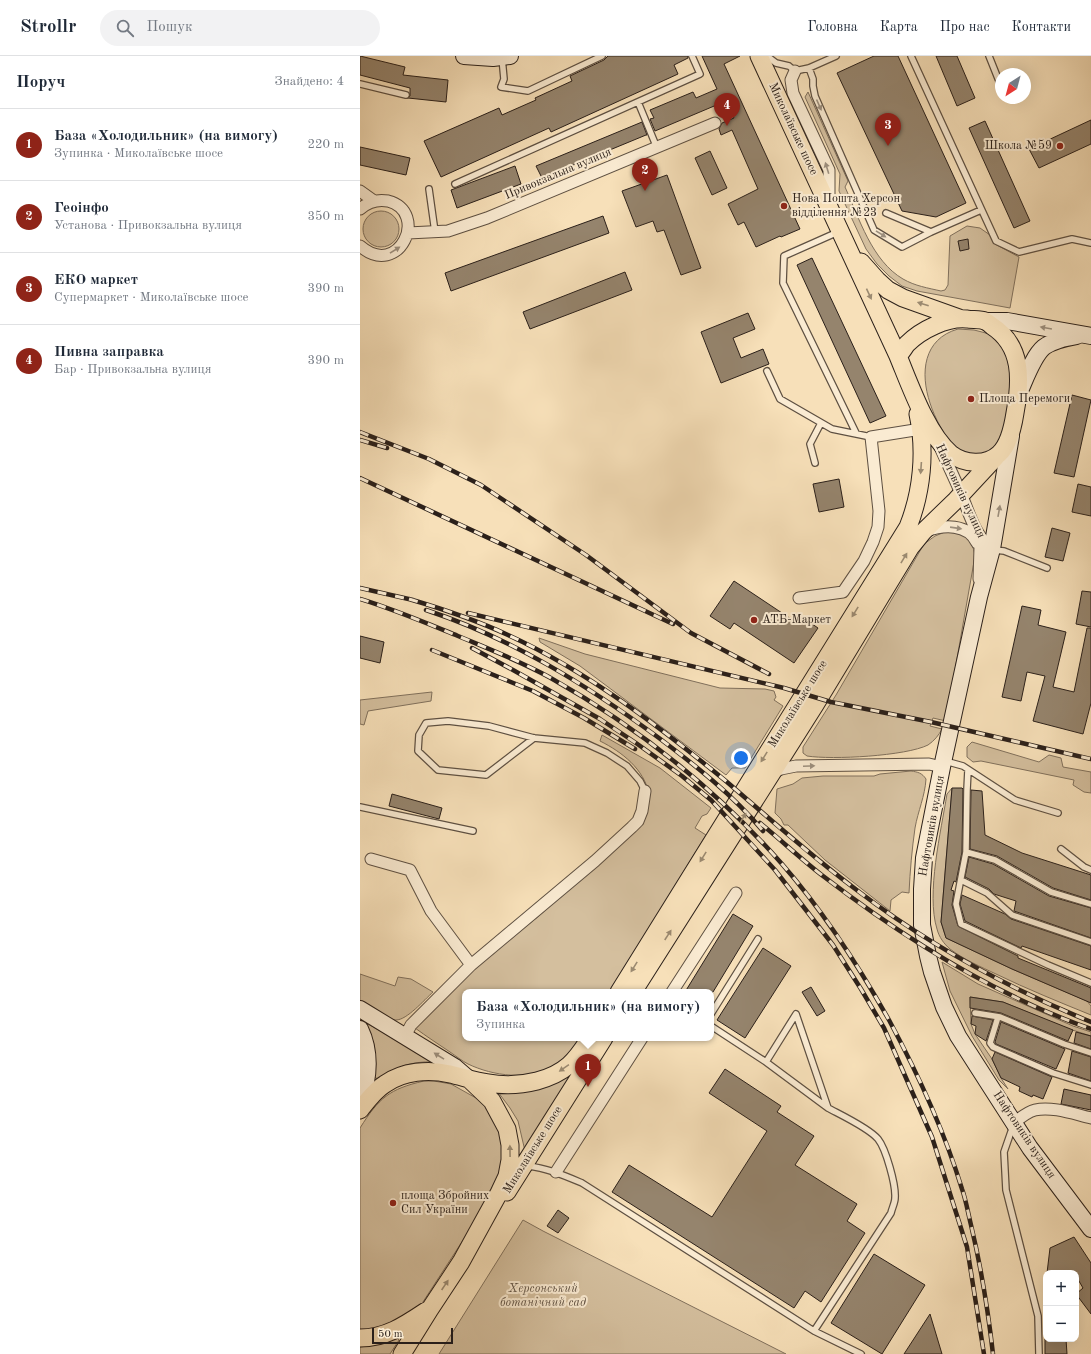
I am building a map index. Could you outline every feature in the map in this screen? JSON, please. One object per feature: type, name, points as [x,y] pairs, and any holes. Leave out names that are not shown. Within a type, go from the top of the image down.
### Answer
[{"type":"main road","name":"Миколаївське шосе","points":[[620,989],[908,527],[914,512],[919,492],[927,430],[898,356],[759,56]]},
{"type":"main road","name":"Миколаївське шосе","points":[[844,239],[876,280],[888,290],[903,298],[959,318]]},
{"type":"main road","points":[[898,356],[908,344],[935,325],[959,318],[984,321],[1008,339],[1015,353],[1018,368],[1019,393],[1013,425],[1008,439],[999,454],[982,462],[963,461],[950,453],[927,430]]},
{"type":"main road","name":"Миколаївське шосе","points":[[635,989],[826,688],[910,548],[923,532],[962,494],[999,454]]},
{"type":"main road","points":[[360,1110],[384,1084],[412,1073],[429,1072],[449,1074],[488,1083],[520,1085],[545,1079],[569,1065],[588,1041]]},
{"type":"main road","name":"Миколаївське шосе","points":[[461,1262],[524,1166],[602,1041]]},
{"type":"main road","points":[[402,1354],[461,1262],[507,1176],[510,1160],[510,1145],[506,1129],[492,1100],[470,1080]]},
{"type":"main road","points":[[360,1338],[383,1335],[397,1329],[430,1309]]},
{"type":"street","points":[[464,56],[480,58],[506,57]]},
{"type":"street","points":[[795,71],[791,80],[793,93],[829,170],[829,207]]},
{"type":"street","name":"Привокзальна вулиця","points":[[408,233],[448,231],[487,218],[715,123]]},
{"type":"street","points":[[360,191],[374,201]]},
{"type":"street","points":[[360,209],[365,204],[374,201],[383,200],[392,202],[406,215],[408,224],[408,233],[405,241],[392,253],[374,255],[362,251]]},
{"type":"street","points":[[984,321],[1008,321],[1088,335]]},
{"type":"street","points":[[1019,393],[1036,356],[1043,348],[1052,342],[1088,335]]},
{"type":"street","name":"Нафтовиків вулиця","points":[[1013,425],[986,549],[979,597],[942,764],[924,858],[922,925],[928,956],[944,1007],[958,1036],[1030,1148],[1091,1229]]},
{"type":"street","points":[[799,598],[843,592],[864,561],[873,542],[878,527],[879,511],[871,437],[927,430]]},
{"type":"street","name":"Нафтовиків вулиця","points":[[927,430],[962,494],[978,534],[986,549]]},
{"type":"street","points":[[923,532],[935,528],[946,527],[963,529],[970,533],[986,549]]},
{"type":"street","points":[[771,774],[781,769],[796,766],[942,764]]},
{"type":"street","points":[[405,1036],[411,1025],[471,965],[595,861],[638,821],[642,811],[645,791]]},
{"type":"street","points":[[371,859],[410,870],[431,911],[471,965]]},
{"type":"street","points":[[674,989],[736,893]]},
{"type":"street","points":[[360,1009],[455,1067],[470,1080]]},
{"type":"street","points":[[360,1028],[368,1060],[366,1087],[360,1104]]},
{"type":"street","points":[[556,1172],[640,1041]]},
{"type":"street","points":[[1014,1123],[1030,1112],[1045,1109],[1091,1118]]},
{"type":"lane","points":[[506,57],[504,79],[501,87],[528,91],[602,56]]},
{"type":"lane","points":[[455,184],[700,74],[692,56]]},
{"type":"lane","points":[[768,56],[776,63],[789,66],[795,71],[809,68],[836,56]]},
{"type":"lane","points":[[911,56],[996,241],[1019,252],[1072,239],[1091,243]]},
{"type":"lane","points":[[988,56],[995,72]]},
{"type":"lane","points":[[809,68],[814,79],[813,86],[815,96],[874,230],[902,247],[931,232],[981,210]]},
{"type":"lane","points":[[360,84],[406,95]]},
{"type":"lane","points":[[638,102],[657,148]]},
{"type":"lane","points":[[429,188],[436,232]]},
{"type":"lane","points":[[886,214],[931,232]]},
{"type":"lane","points":[[844,239],[784,256],[783,283],[856,433]]},
{"type":"lane","points":[[767,371],[780,399],[832,429],[871,437]]},
{"type":"lane","points":[[815,463],[810,444],[821,423]]},
{"type":"lane","points":[[986,549],[1004,551],[1047,568]]},
{"type":"lane","points":[[534,738],[486,775],[438,770],[418,751],[419,735],[426,723],[448,720],[488,726],[534,738],[585,743],[607,753],[627,766],[640,781],[645,791]]},
{"type":"lane","points":[[942,764],[963,766],[1015,800],[1058,813]]},
{"type":"lane","points":[[968,770],[966,852],[956,904],[961,924],[1048,965],[1091,983]]},
{"type":"lane","points":[[360,807],[473,831]]},
{"type":"lane","points":[[1061,849],[1084,867],[1091,870]]},
{"type":"lane","points":[[966,852],[995,860],[1051,892],[1091,904]]},
{"type":"lane","points":[[961,880],[986,893],[1012,915],[1091,942]]},
{"type":"lane","points":[[714,1009],[758,939]]},
{"type":"lane","points":[[976,1013],[998,1017],[1064,1044],[1091,1053]]},
{"type":"lane","points":[[766,1062],[796,1014],[828,1108]]},
{"type":"lane","points":[[998,1017],[990,1043],[993,1047],[1053,1073],[1091,1085]]},
{"type":"lane","points":[[714,1028],[766,1062],[828,1108],[867,1130],[878,1139],[885,1151],[894,1186],[895,1199],[891,1213],[814,1331]]},
{"type":"lane","points":[[1014,1123],[1004,1152],[1006,1190],[1038,1316],[1039,1354]]},
{"type":"lane","points":[[524,1166],[543,1168],[582,1183],[814,1331],[861,1354]]},
{"type":"green space","points":[[808,92],[848,181],[845,187],[861,225],[875,250],[892,271],[903,279],[917,285],[941,291],[945,290],[948,285],[950,236],[967,226],[980,228],[990,235],[995,244],[1019,257],[1010,308],[917,291],[902,286],[877,264],[866,249],[839,191],[840,174],[805,97]]},
{"type":"green space","points":[[385,211],[394,216],[398,222],[398,236],[394,242],[385,247],[377,247],[368,242],[364,236],[363,225],[368,216],[374,212]]},
{"type":"green space","points":[[958,329],[974,330],[989,334],[1001,343],[1015,371],[1004,433],[992,450],[975,458],[952,448],[932,409],[925,380],[927,358],[931,349],[937,341],[946,334]]},
{"type":"green space","points":[[945,532],[966,537],[972,544],[975,556],[946,721],[933,718],[930,726],[942,729],[938,736],[928,745],[903,752],[833,758],[807,756],[803,753],[803,747],[836,695],[924,544],[935,536]]},
{"type":"green space","points":[[539,638],[585,654],[720,688],[765,689],[774,691],[776,697],[774,700],[783,706],[745,768],[732,768],[726,775],[580,666],[540,642]]},
{"type":"green space","points":[[432,692],[431,701],[368,711],[364,725],[360,724],[360,700]]},
{"type":"green space","points":[[602,735],[660,768],[711,808],[707,814],[702,816],[695,828],[706,835],[612,989],[462,989],[462,1041],[579,1041],[566,1057],[554,1066],[534,1074],[500,1074],[478,1068],[468,1064],[415,1028],[463,977],[540,915],[627,834],[649,794],[642,777],[631,762],[616,750],[600,741]]},
{"type":"green space","points":[[972,742],[1039,762],[1049,755],[1061,758],[1063,767],[1091,772],[1091,793],[1084,792],[1073,785],[1074,780],[981,761],[973,762],[967,757],[967,747]]},
{"type":"green space","points":[[911,771],[918,772],[926,779],[915,828],[909,893],[902,892],[891,900],[890,911],[825,860],[788,825],[784,825],[775,813],[777,789],[793,784],[802,778],[823,776],[874,776]]},
{"type":"green space","points":[[952,788],[941,922],[946,938],[1012,969],[1087,1001],[1091,1006],[1091,1015],[972,963],[950,949],[942,940],[938,932],[934,915],[934,881],[938,844],[947,794]]},
{"type":"green space","points":[[942,962],[978,984],[1073,1026],[1091,1032],[1091,1036],[1066,1028],[1003,1002],[970,997],[971,1024],[975,1034],[992,1059],[1008,1089],[999,1080],[972,1036],[950,991]]},
{"type":"green space","points":[[360,974],[395,986],[398,977],[411,979],[433,992],[405,1017],[392,1020],[360,1003]]},
{"type":"green space","points":[[368,1024],[433,1060],[433,1062],[411,1064],[397,1068],[378,1079],[374,1077],[366,1026]]},
{"type":"green space","points":[[574,1072],[525,1151],[518,1121],[498,1092]]},
{"type":"green space","points":[[424,1081],[451,1084],[484,1104],[498,1126],[502,1140],[503,1168],[493,1194],[421,1305],[411,1316],[360,1334],[360,1128],[373,1109],[386,1096],[393,1091]]},
{"type":"green space","name":"Херсонський ботанічний сад","points":[[523,1220],[543,1231],[786,1354],[439,1354]]},
{"type":"green space","points":[[397,1338],[399,1340],[390,1354],[360,1354],[360,1347],[381,1344]]},
{"type":"building","points":[[360,56],[405,67],[403,75],[448,80],[446,102],[408,98],[410,96],[410,88],[360,75]]},
{"type":"building","points":[[608,56],[688,56],[688,58],[674,65],[678,74],[551,132],[549,128],[441,177],[424,141],[499,108],[502,115],[536,100],[535,98],[572,81],[570,76],[604,60]]},
{"type":"building","points":[[702,56],[740,56],[724,64],[800,229],[756,247],[744,222],[738,225],[728,204],[758,189],[732,130],[721,135],[719,129],[722,123],[734,118],[726,101],[655,131],[650,119],[654,118],[650,110],[693,92],[696,98],[717,89]]},
{"type":"building","points":[[874,56],[898,56],[966,203],[936,217],[902,211],[837,73]]},
{"type":"building","points":[[936,56],[957,56],[975,98],[957,106]]},
{"type":"building","name":"Школа №59","points":[[1091,120],[1091,144],[1039,168],[1029,149]]},
{"type":"building","points":[[985,121],[1030,221],[1014,228],[969,128]]},
{"type":"building","points":[[642,122],[647,135],[542,178],[536,166]]},
{"type":"building","points":[[360,147],[410,158],[406,175],[360,165]]},
{"type":"building","points":[[710,151],[727,188],[712,195],[695,158]]},
{"type":"building","points":[[515,166],[521,184],[457,208],[451,190]]},
{"type":"building","points":[[667,175],[701,268],[681,275],[664,230],[657,232],[653,221],[636,227],[622,191]]},
{"type":"building","points":[[603,216],[609,233],[451,291],[445,273]]},
{"type":"building","points":[[968,239],[969,249],[960,251],[958,241]]},
{"type":"building","points":[[812,258],[886,416],[870,423],[797,265]]},
{"type":"building","points":[[625,272],[632,290],[530,329],[523,312]]},
{"type":"building","points":[[748,313],[755,329],[733,338],[741,358],[763,349],[769,364],[721,383],[701,332]]},
{"type":"building","points":[[1072,395],[1091,400],[1074,477],[1054,473]]},
{"type":"building","points":[[839,479],[844,507],[819,512],[813,484]]},
{"type":"building","points":[[1078,484],[1091,487],[1091,516],[1072,512]]},
{"type":"building","points":[[1052,528],[1070,533],[1063,561],[1045,557]]},
{"type":"building","name":"АТБ-Маркет","points":[[734,581],[797,623],[802,617],[818,628],[794,663],[734,623],[730,629],[710,616]]},
{"type":"building","points":[[1082,591],[1091,592],[1091,627],[1076,624]]},
{"type":"building","points":[[1022,606],[1041,610],[1038,625],[1066,632],[1053,687],[1074,692],[1087,628],[1091,628],[1091,703],[1083,734],[1033,721],[1045,676],[1027,672],[1021,701],[1002,697]]},
{"type":"building","points":[[360,636],[384,642],[380,663],[360,658]]},
{"type":"building","points":[[952,788],[963,789],[962,852],[956,882],[954,881],[951,890],[954,891],[952,905],[958,926],[1018,956],[1018,958],[1091,988],[1091,1003],[1012,969],[946,938],[941,922]]},
{"type":"building","points":[[971,790],[982,791],[985,835],[1022,853],[1091,875],[1091,900],[1053,888],[997,856],[970,849]]},
{"type":"building","points":[[392,794],[442,808],[439,819],[389,806]]},
{"type":"building","points":[[969,857],[993,864],[1049,896],[1091,908],[1091,938],[1014,911],[1016,901],[994,894],[989,889],[965,877]]},
{"type":"building","points":[[962,895],[1005,914],[1011,919],[1091,946],[1091,970],[1022,946],[1021,948],[965,921],[960,904]]},
{"type":"building","points":[[733,914],[753,926],[714,990],[714,989],[687,989]]},
{"type":"building","points":[[763,948],[791,966],[745,1038],[717,1020]]},
{"type":"building","points":[[811,987],[825,1011],[817,1016],[802,992]]},
{"type":"building","points":[[970,997],[1003,1002],[1073,1030],[1068,1041],[1001,1013],[970,1008]]},
{"type":"building","points":[[972,1016],[993,1020],[986,1041],[975,1034],[976,1026],[971,1024]]},
{"type":"building","points":[[1001,1022],[1065,1049],[1056,1069],[996,1044],[995,1042]]},
{"type":"building","points":[[1076,1032],[1091,1036],[1091,1049],[1074,1043]]},
{"type":"building","points":[[1072,1051],[1091,1057],[1091,1081],[1068,1073]]},
{"type":"building","points":[[995,1052],[1052,1077],[1043,1099],[1033,1095],[1032,1097],[1019,1091],[1020,1087],[1001,1078],[992,1059]]},
{"type":"building","points":[[725,1069],[781,1106],[777,1112],[814,1136],[795,1165],[857,1204],[847,1221],[865,1233],[821,1302],[805,1291],[794,1308],[612,1192],[629,1165],[712,1217],[767,1131],[709,1093]]},
{"type":"building","points":[[1064,1089],[1091,1095],[1091,1110],[1061,1104]]},
{"type":"building","points":[[558,1210],[569,1218],[558,1233],[547,1226]]},
{"type":"building","points":[[1074,1237],[1091,1263],[1091,1314],[1079,1298],[1079,1291],[1083,1288],[1079,1281],[1079,1270],[1047,1270],[1050,1248]]},
{"type":"building","points":[[874,1254],[925,1285],[882,1354],[831,1323]]},
{"type":"building","points":[[930,1314],[942,1354],[904,1354]]},
{"type":"building","points":[[1045,1342],[1066,1342],[1067,1354],[1045,1354]]},
{"type":"railway","points":[[360,432],[429,459],[481,485],[586,555],[691,633],[769,674]]},
{"type":"railway","points":[[360,440],[387,448]]},
{"type":"railway","points":[[360,478],[673,624]]},
{"type":"railway","points":[[360,588],[413,600]]},
{"type":"railway","points":[[360,599],[409,616],[516,660],[549,677],[613,716],[644,738],[702,785],[757,836],[782,864],[812,901],[853,959],[889,1020],[930,1103],[947,1145],[966,1202],[981,1273],[993,1354]]},
{"type":"railway","points":[[409,599],[484,624],[537,649],[566,665],[622,701],[676,741],[727,782],[824,865],[885,911],[970,964],[1030,995],[1091,1022]]},
{"type":"railway","points":[[426,610],[488,634],[518,649],[576,682],[632,718],[700,770],[727,793],[763,831]]},
{"type":"railway","points":[[468,613],[784,688],[831,702],[931,722],[1091,759]]},
{"type":"railway","points":[[472,648],[600,719],[682,776],[711,800],[775,870],[833,945],[884,1028],[932,1137],[967,1247],[984,1354]]},
{"type":"railway","points":[[432,650],[533,691],[584,718],[635,749]]},
{"type":"railway","points":[[760,823],[823,876],[918,943],[985,982],[1055,1015],[1091,1029]]},
{"type":"place","name":"Пивна заправка","points":[[727,126]]},
{"type":"place","name":"ЕКО маркет","points":[[888,146]]},
{"type":"place","name":"Школа №59","points":[[1060,146]]},
{"type":"place","name":"Геоінфо","points":[[645,191]]},
{"type":"place","name":"Нова Пошта Херсон відділення №23","points":[[784,206]]},
{"type":"place","name":"Площа Перемоги","points":[[971,399]]},
{"type":"place","name":"АТБ-Маркет","points":[[754,620]]},
{"type":"place","name":"База «Холодильник» (на вимогу)","points":[[588,1087]]},
{"type":"place","name":"площа Збройних Сил України","points":[[393,1203]]}]
